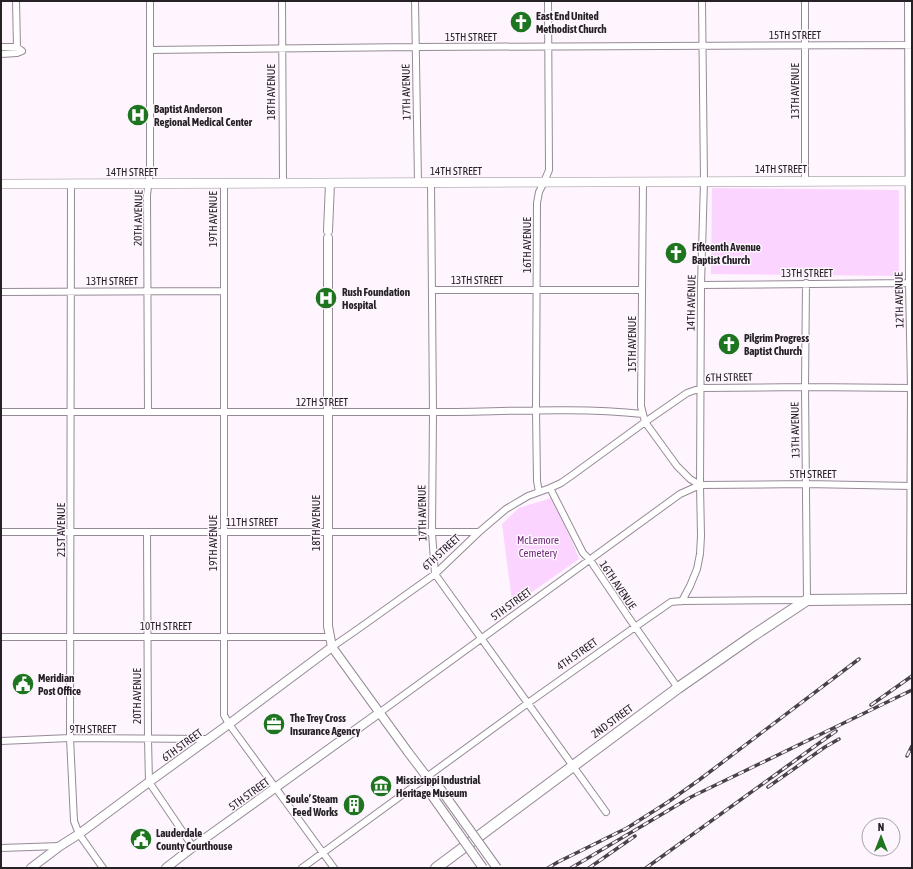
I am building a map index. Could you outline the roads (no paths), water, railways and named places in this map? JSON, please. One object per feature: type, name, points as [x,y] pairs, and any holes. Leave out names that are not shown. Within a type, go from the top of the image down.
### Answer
[{"type":"main road","name":"14TH STREET","points":[[1,184],[910,181]]},
{"type":"main road","name":"4TH STREET","points":[[807,600],[911,599]]},
{"type":"main road","name":"2ND STREET","points":[[436,868],[678,688],[807,600]]},
{"type":"street","points":[[1,54],[18,53],[20,49],[16,1]]},
{"type":"street","name":"20TH AVENUE","points":[[148,412],[147,195],[150,171],[150,1]]},
{"type":"street","name":"18TH AVENUE","points":[[282,1],[283,183]]},
{"type":"street","name":"17TH AVENUE","points":[[415,1],[418,183]]},
{"type":"street","name":"16TH AVENUE","points":[[539,492],[537,481],[536,410],[537,203],[539,192],[549,170],[548,1]]},
{"type":"street","name":"14TH AVENUE","points":[[682,601],[697,569],[701,536],[700,388],[704,181],[702,1]]},
{"type":"street","name":"13TH AVENUE","points":[[805,1],[805,182]]},
{"type":"street","name":"12TH AVENUE","points":[[908,1],[910,45],[911,599]]},
{"type":"street","name":"15TH STREET","points":[[150,50],[415,47],[910,45]]},
{"type":"street","points":[[1,47],[20,49]]},
{"type":"street","name":"15TH AVENUE","points":[[643,182],[641,406],[644,422],[680,470],[700,485]]},
{"type":"street","name":"18TH AVENUE","points":[[330,183],[328,234],[327,532],[328,626],[332,647],[427,777],[439,787],[497,868]]},
{"type":"street","name":"17TH AVENUE","points":[[431,183],[433,412],[432,533],[435,574]]},
{"type":"street","name":"21ST AVENUE","points":[[71,184],[70,738],[74,821],[79,834],[103,868]]},
{"type":"street","name":"19TH AVENUE","points":[[224,184],[224,714],[229,724],[334,868]]},
{"type":"street","name":"13TH AVENUE","points":[[806,283],[805,387],[807,600]]},
{"type":"street","name":"13TH STREET","points":[[701,284],[910,283]]},
{"type":"street","name":"13TH STREET","points":[[432,290],[642,290]]},
{"type":"street","name":"13TH STREET","points":[[1,292],[223,291]]},
{"type":"street","name":"6TH STREET","points":[[31,868],[332,647],[435,574],[479,532],[511,506],[528,496],[561,483],[644,422],[687,393],[700,388],[911,388]]},
{"type":"street","name":"12TH STREET","points":[[1,412],[433,412],[536,410],[643,414]]},
{"type":"street","name":"5TH STREET","points":[[166,868],[680,494],[700,485],[806,484],[911,486]]},
{"type":"street","name":"16TH AVENUE","points":[[550,488],[583,553],[590,560],[678,688]]},
{"type":"street","name":"11TH STREET","points":[[1,532],[479,532]]},
{"type":"street","name":"20TH AVENUE","points":[[147,532],[149,782]]},
{"type":"street","points":[[435,574],[606,812]]},
{"type":"street","name":"4TH STREET","points":[[302,868],[528,703],[671,602],[807,600]]},
{"type":"street","name":"10TH STREET","points":[[1,637],[330,637]]},
{"type":"street","name":"9TH STREET","points":[[1,741],[70,738],[208,739]]},
{"type":"street","name":"18TH AVENUE","points":[[427,777],[430,793],[483,868]]},
{"type":"street","points":[[149,782],[193,847]]},
{"type":"street","points":[[1,848],[60,846]]},
{"type":"railway","points":[[624,830],[699,780],[859,659]]},
{"type":"railway","points":[[871,705],[912,676]]},
{"type":"railway","points":[[571,868],[691,797],[912,690]]},
{"type":"railway","points":[[646,868],[836,731]]},
{"type":"railway","points":[[768,787],[825,747],[839,739]]},
{"type":"railway","points":[[907,756],[912,746]]},
{"type":"railway","points":[[548,868],[629,827]]},
{"type":"railway","points":[[589,868],[635,836]]},
{"type":"place","name":"East End United Methodist Church","points":[[521,22]]},
{"type":"place","name":"Baptist Anderson Regional Medical Center","points":[[138,115]]},
{"type":"place","name":"Fifteenth Avenue Baptist Church","points":[[676,253]]},
{"type":"place","name":"Rush Foundation Hospital","points":[[326,298]]},
{"type":"place","name":"Pilgrim Progress Baptist Church","points":[[729,344]]},
{"type":"place","name":"Meridian Post Office","points":[[23,684]]},
{"type":"place","name":"The Trey Cross Insurance Agency","points":[[274,724]]},
{"type":"place","name":"Mississippi Industrial Heritage Museum","points":[[381,786]]},
{"type":"place","name":"Soule’ Steam Feed Works","points":[[354,805]]},
{"type":"place","name":"Lauderdale County Courthouse","points":[[141,839]]},
{"type":"park label","name":"McLemore Cemetery","points":[[538,546]]}]
